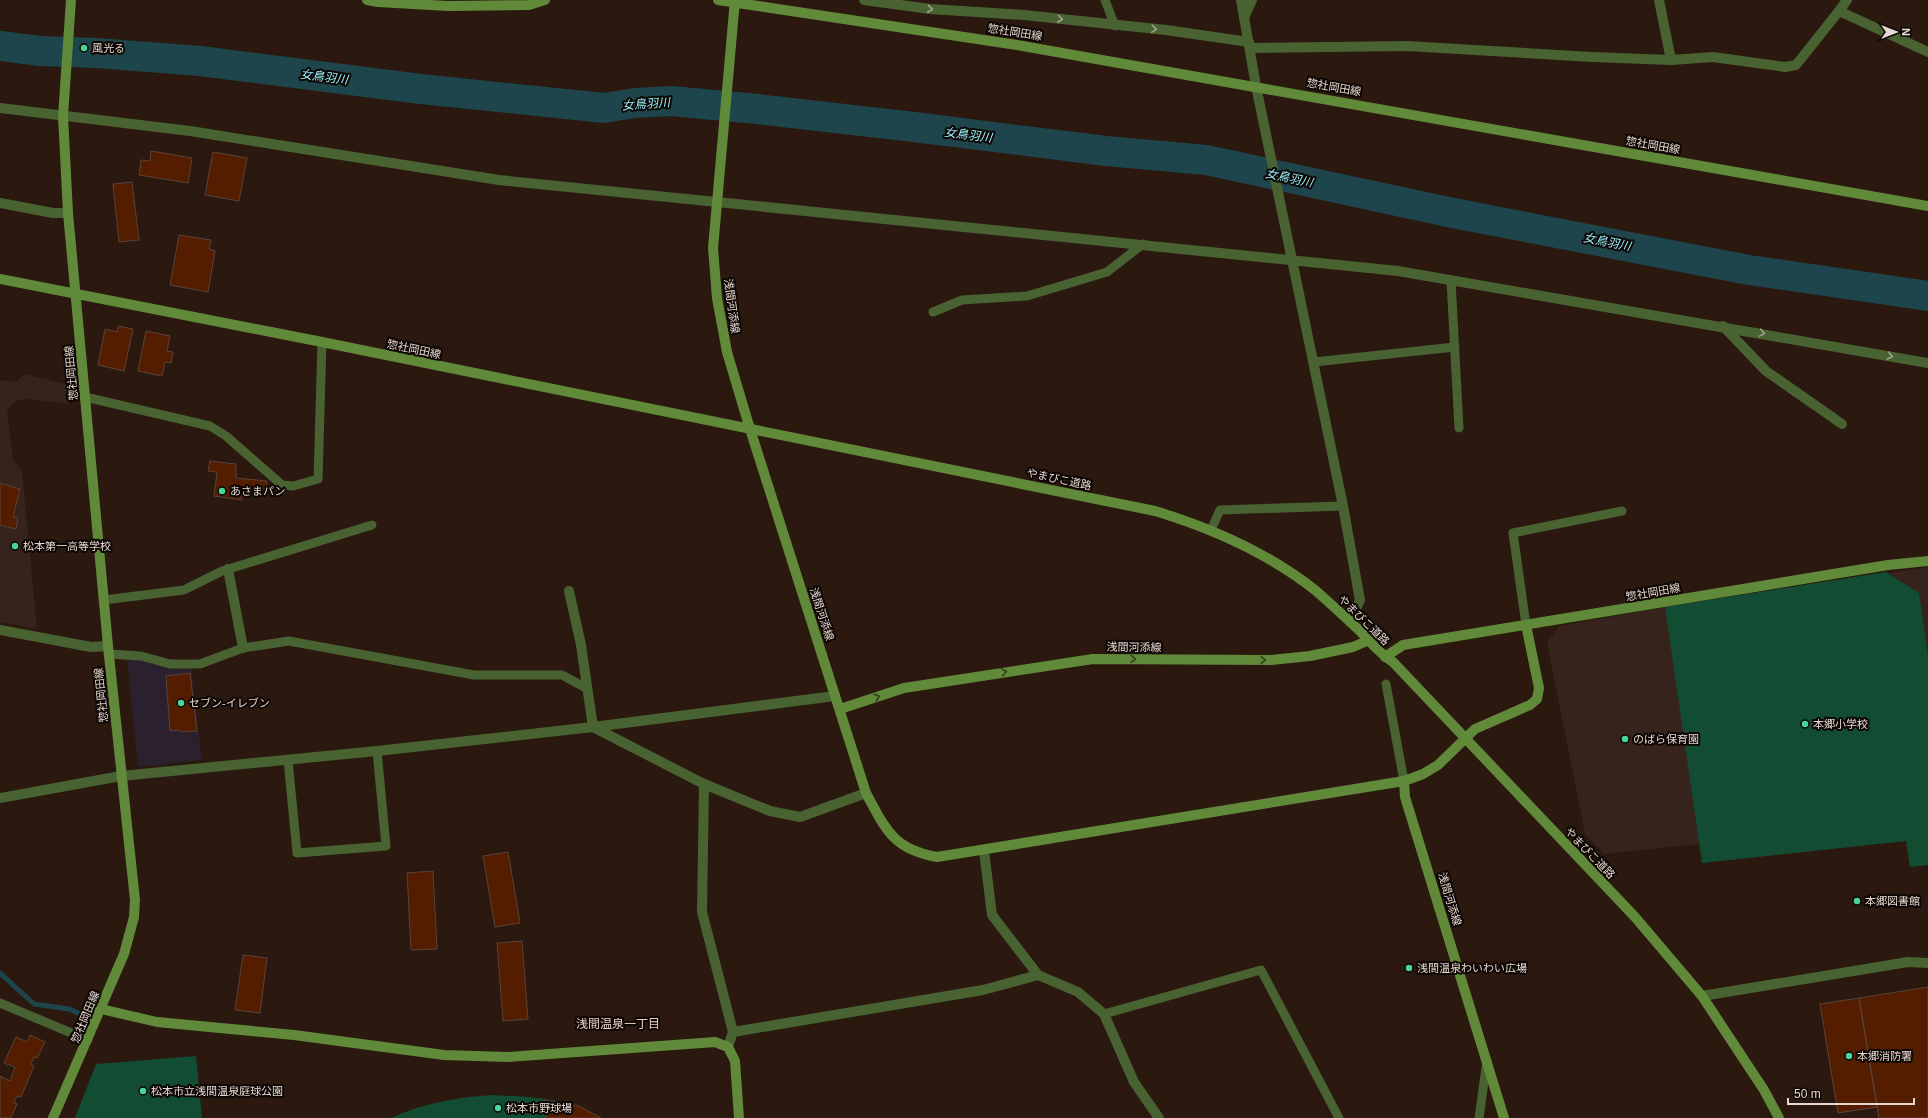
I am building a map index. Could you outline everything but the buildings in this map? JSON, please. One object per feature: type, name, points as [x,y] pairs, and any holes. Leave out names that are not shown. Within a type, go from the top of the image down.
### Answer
[{"type":"main road","points":[[0,279],[75,294],[68,213],[63,112],[71,0]]},
{"type":"main road","points":[[367,0],[448,6],[529,5],[545,0]]},
{"type":"main road","name":"惣社岡田線","points":[[718,0],[748,2],[1017,45],[1256,86],[1928,206]]},
{"type":"main road","name":"浅間河添線","points":[[735,1],[713,248],[717,298],[727,352],[840,709],[904,688],[1085,660],[1271,660],[1310,656],[1353,647],[1368,640]]},
{"type":"main road","name":"惣社岡田線","points":[[53,1118],[124,954],[134,917],[135,900],[108,650],[75,294],[750,428]]},
{"type":"main road","name":"やまびこ道路","points":[[750,428],[1155,511],[1211,530],[1275,563],[1314,590],[1350,622],[1385,657],[1393,662],[1635,917],[1702,996],[1764,1090],[1779,1118]]},
{"type":"main road","name":"惣社岡田線","points":[[1385,657],[1403,644],[1888,565],[1928,561]]},
{"type":"main road","points":[[840,709],[866,794],[888,833],[905,846],[920,854],[937,857],[984,851],[1404,781],[1423,774],[1438,765],[1475,729],[1530,705],[1537,699],[1539,688],[1526,625]]},
{"type":"main road","name":"浅間河添線","points":[[1404,781],[1405,797],[1487,1058],[1504,1118]]},
{"type":"main road","points":[[101,1009],[157,1022],[294,1036],[444,1055],[475,1057],[715,1042],[728,1048],[735,1061],[738,1118]]},
{"type":"street","points":[[864,0],[930,9],[1024,15],[1115,26],[1166,30],[1250,45],[1407,46],[1671,60],[1713,57],[1785,67],[1796,65],[1847,0]]},
{"type":"street","points":[[1241,0],[1256,86],[1262,107],[1314,362],[1360,600],[1350,622]]},
{"type":"street","points":[[1244,18],[1252,0]]},
{"type":"street","points":[[1659,0],[1671,60]]},
{"type":"street","points":[[1839,11],[1928,52]]},
{"type":"street","points":[[0,108],[63,112],[499,180],[717,196],[1398,271],[1588,305],[1724,326],[1928,363]]},
{"type":"street","points":[[0,203],[53,213],[68,213]]},
{"type":"street","points":[[1724,326],[1766,372],[1842,424]]},
{"type":"street","points":[[228,569],[243,648]]},
{"type":"street","points":[[568,591],[581,645],[586,688],[593,727]]},
{"type":"street","points":[[0,630],[108,650]]},
{"type":"street","points":[[0,798],[121,776],[377,751],[593,727],[835,696]]},
{"type":"street","points":[[593,727],[704,784],[770,811],[800,817],[866,794]]},
{"type":"street","points":[[704,784],[702,912],[733,1032],[728,1048]]},
{"type":"street","points":[[984,851],[992,915],[1038,975],[1078,992],[1104,1014],[1134,1082],[1159,1118]]},
{"type":"street","points":[[1702,996],[1908,962],[1928,963]]},
{"type":"street","points":[[733,1032],[983,990],[1038,975]]},
{"type":"lane","points":[[1105,0],[1115,26]]},
{"type":"lane","points":[[933,312],[962,300],[1027,296],[1107,272],[1143,244]]},
{"type":"lane","points":[[1451,281],[1458,428]]},
{"type":"lane","points":[[85,397],[210,426],[226,436],[282,485],[294,486],[318,480],[322,342]]},
{"type":"lane","points":[[1314,362],[1455,347]]},
{"type":"lane","points":[[1211,530],[1220,510],[1343,506]]},
{"type":"lane","points":[[1526,625],[1513,533],[1622,511]]},
{"type":"lane","points":[[104,600],[184,590],[228,569],[372,525]]},
{"type":"lane","points":[[108,650],[141,656],[170,664],[200,664],[243,648],[289,641],[474,675],[562,675],[586,688]]},
{"type":"lane","name":"浅間河添線","points":[[1386,684],[1404,781]]},
{"type":"lane","points":[[288,760],[297,853],[386,846],[377,751]]},
{"type":"lane","points":[[1104,1014],[1261,970],[1339,1118]]},
{"type":"lane","points":[[0,1003],[88,1040]]},
{"type":"lane","points":[[1479,1118],[1487,1058]]},
{"type":"shaded area","name":"松本第一高等学校","points":[[25,374],[66,384],[69,404],[30,399],[17,400],[7,410],[13,460],[22,471],[37,629],[0,622],[0,380],[16,382]]},
{"type":"shaded area","name":"本郷小学校","points":[[1928,567],[1928,865],[1910,867],[1906,841],[1702,863],[1700,844],[1604,854],[1585,834],[1547,643],[1559,626],[1665,607]]},
{"type":"shaded area","points":[[127,658],[191,668],[202,760],[138,767]]},
{"type":"green space","name":"本郷小学校","points":[[1886,572],[1919,593],[1928,655],[1928,865],[1910,867],[1906,841],[1702,863],[1665,607]]},
{"type":"green space","name":"松本市立浅間温泉庭球公園","points":[[196,1056],[202,1118],[75,1118],[96,1064]]},
{"type":"green space","name":"松本市野球場","points":[[493,1095],[563,1102],[589,1111],[601,1118],[391,1118],[416,1108],[441,1102],[467,1097]]},
{"type":"waterway","name":"女鳥羽川","points":[[0,46],[40,51],[97,53],[200,61],[421,89],[604,108],[635,103],[671,101],[757,109],[1106,151],[1206,160],[1453,213],[1749,270],[1928,296]]},
{"type":"waterway","points":[[0,973],[34,1004],[69,1009],[78,1013]]},
{"type":"place","name":"風光る","points":[[84,48]]},
{"type":"place","name":"あさまパン","points":[[222,491]]},
{"type":"place","name":"松本第一高等学校","points":[[15,546]]},
{"type":"place","name":"セブン-イレブン","points":[[181,703]]},
{"type":"place","name":"本郷小学校","points":[[1805,724]]},
{"type":"place","name":"のばら保育園","points":[[1625,739]]},
{"type":"place","name":"本郷図書館","points":[[1857,901]]},
{"type":"place","name":"浅間温泉わいわい広場","points":[[1409,968]]},
{"type":"place","name":"本郷消防署","points":[[1849,1056]]},
{"type":"place","name":"松本市立浅間温泉庭球公園","points":[[143,1091]]},
{"type":"place","name":"松本市野球場","points":[[498,1108]]},
{"type":"district","name":"浅間温泉一丁目","points":[[618,1024]]}]
